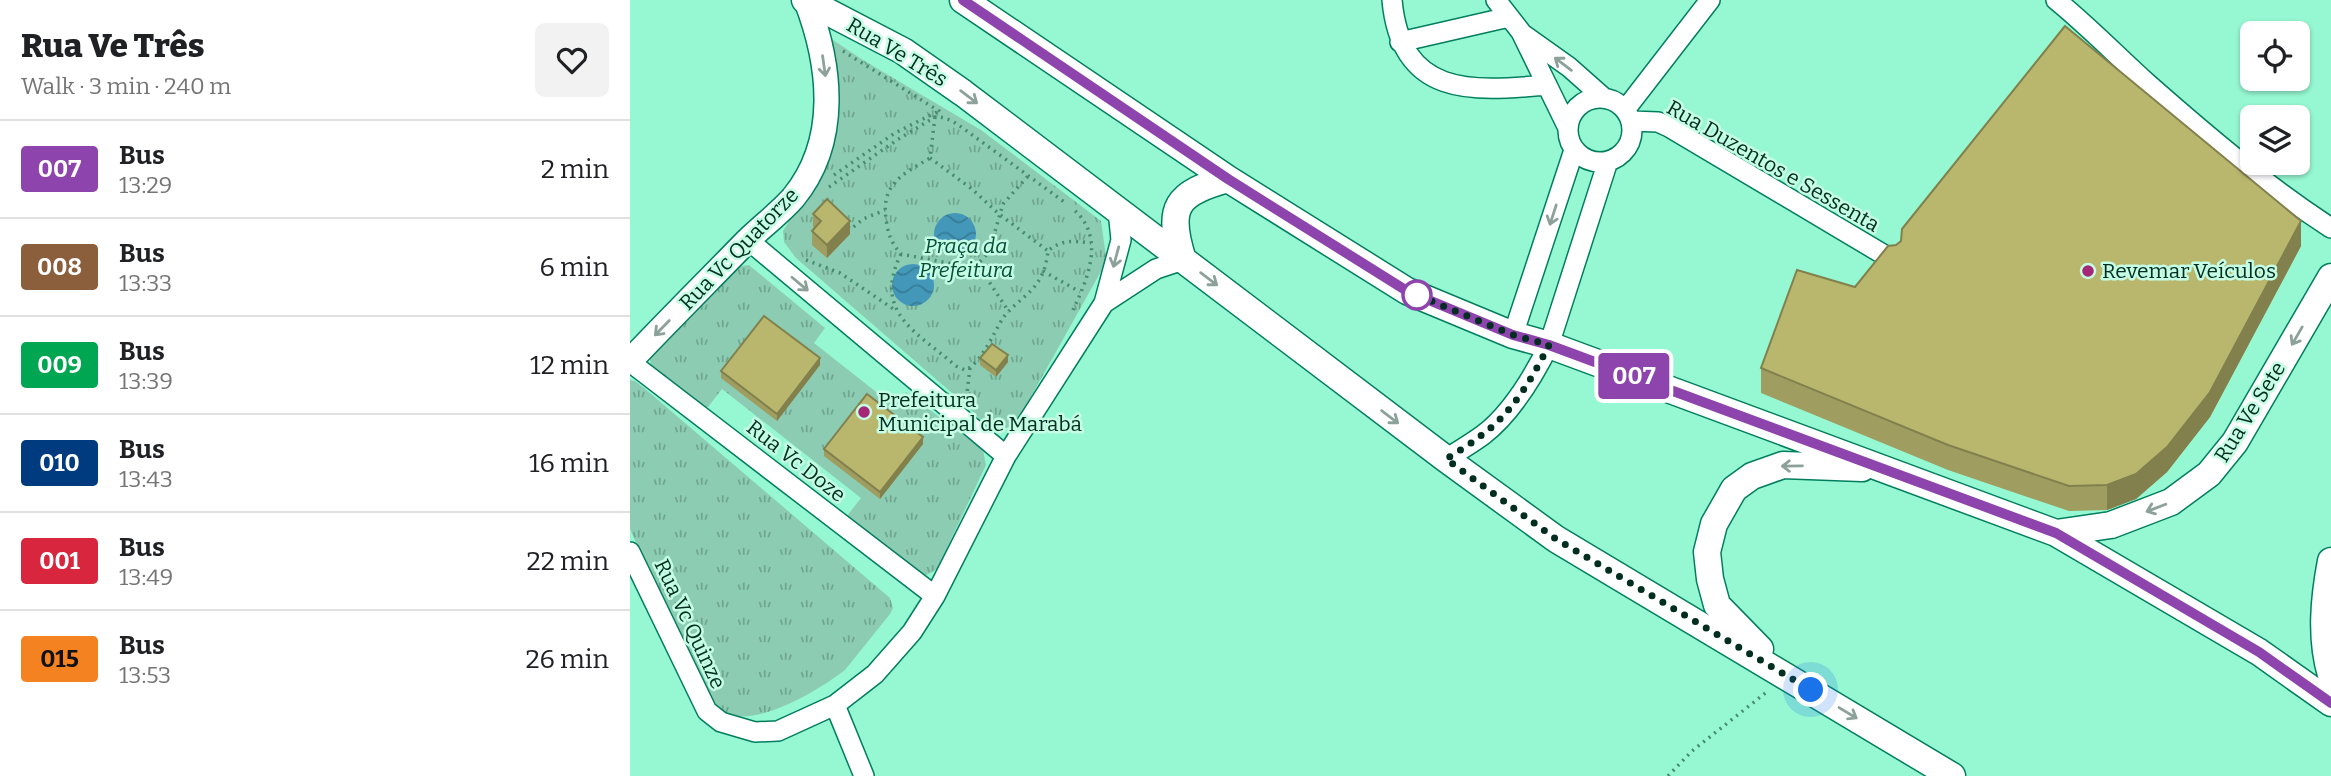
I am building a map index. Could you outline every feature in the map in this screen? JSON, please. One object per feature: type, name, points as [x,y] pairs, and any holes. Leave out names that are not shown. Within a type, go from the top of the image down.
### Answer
[{"type":"main road","name":"Rua Ve Três","points":[[805,0],[902,51],[964,93],[1446,459],[1556,539],[1952,776]]},
{"type":"main road","points":[[963,0],[1228,179],[1407,291],[1513,335],[1549,345],[2056,533],[2259,652],[2331,703]]},
{"type":"main road","points":[[1183,260],[1176,237],[1176,214],[1182,200],[1192,190],[1228,179]]},
{"type":"main road","name":"Rua Ve Sete","points":[[2056,533],[2111,526],[2171,502],[2209,474],[2235,442],[2331,277]]},
{"type":"main road","points":[[1787,676],[1717,605],[1707,552],[1714,524],[1734,489],[1752,476],[1783,465],[1884,468]]},
{"type":"main road","points":[[2331,561],[2326,586],[2323,636],[2331,675]]},
{"type":"street","name":"Rua Vc Quatorze","points":[[630,361],[748,240],[792,199],[818,157],[827,112],[826,79],[816,26],[805,0]]},
{"type":"street","points":[[1392,0],[1400,42],[1411,61],[1429,75],[1455,86],[1507,89],[1547,85]]},
{"type":"street","points":[[1496,0],[1521,33],[1567,126],[1568,139],[1574,150],[1583,158],[1596,162],[1608,161],[1620,156],[1628,146],[1632,134],[1628,116],[1616,102],[1604,98],[1591,99],[1580,104],[1567,126]]},
{"type":"street","points":[[1628,116],[1710,0]]},
{"type":"street","points":[[2056,0],[2215,140],[2294,204],[2331,228]]},
{"type":"street","points":[[1400,42],[1509,17]]},
{"type":"street","points":[[1521,33],[1569,67],[1604,98]]},
{"type":"street","name":"Rua Duzentos e Sessenta","points":[[1628,116],[1669,127],[1891,259]]},
{"type":"street","points":[[1513,335],[1574,150]]},
{"type":"street","points":[[1446,459],[1486,433],[1514,403],[1536,370],[1549,345],[1608,161]]},
{"type":"street","points":[[1104,303],[1121,240],[1118,210]]},
{"type":"street","points":[[748,240],[1006,456]]},
{"type":"street","points":[[1104,303],[1156,269],[1183,260]]},
{"type":"street","name":"Rua Vc Quinze","points":[[630,552],[707,712],[721,722],[755,732],[778,731],[835,705],[875,674],[912,632],[935,596],[1006,456],[1104,303]]},
{"type":"street","name":"Rua Vc Doze","points":[[630,361],[935,596]]},
{"type":"street","points":[[835,705],[864,776]]},
{"type":"path","points":[[939,111],[910,124],[877,144],[823,188],[935,117],[955,122],[1029,175],[1085,220],[1093,260],[1072,312]]},
{"type":"path","points":[[930,158],[935,117]]},
{"type":"path","points":[[930,158],[910,169],[892,184],[888,191],[885,210],[890,236],[893,245],[901,254],[959,266],[974,268],[989,251],[1003,204],[1029,175]]},
{"type":"path","points":[[930,158],[1048,251]]},
{"type":"path","points":[[842,222],[851,229],[863,219],[885,210]]},
{"type":"path","points":[[980,407],[967,393],[970,368],[1009,312],[1037,282],[1048,251],[1055,244],[1064,241],[1091,243]]},
{"type":"path","points":[[895,310],[892,280],[901,254]]},
{"type":"path","points":[[800,259],[841,273],[895,310],[905,323],[956,366],[965,370],[970,368]]},
{"type":"path","points":[[978,265],[1009,312]]},
{"type":"path","points":[[1043,271],[1081,293]]},
{"type":"path","points":[[1668,776],[1692,751],[1787,676]]},
{"type":"green space","name":"Praça da Prefeitura","points":[[830,38],[981,130],[1101,221],[1106,257],[1104,266],[1015,425],[989,430],[967,406],[796,258],[784,242],[783,231],[808,191]]},
{"type":"green space","points":[[749,265],[825,328],[814,343],[894,406],[906,392],[983,450],[986,465],[937,569],[925,576],[846,521],[861,498],[722,389],[708,407],[701,407],[651,367],[649,352],[735,267]]},
{"type":"green space","points":[[630,380],[644,388],[890,598],[893,608],[890,614],[845,670],[802,698],[765,713],[747,716],[731,715],[717,709],[702,693],[630,529]]},
{"type":"water","points":[[955,213],[970,219],[976,234],[970,249],[955,255],[940,249],[934,234],[940,219]]},
{"type":"water","points":[[913,264],[928,270],[934,285],[928,300],[913,306],[898,300],[892,285],[898,270]]},
{"type":"building","name":"Revemar Veículos","points":[[2065,26],[2240,171],[2240,175],[2245,175],[2301,221],[2210,392],[2167,447],[2136,474],[2107,485],[2069,486],[1948,445],[1761,368],[1797,270],[1855,287],[1888,246],[1901,241],[1902,229]]},
{"type":"building","points":[[827,199],[850,221],[827,245],[812,231],[821,221],[813,214]]},
{"type":"building","points":[[764,316],[820,358],[777,414],[721,371]]},
{"type":"building","points":[[992,344],[1008,355],[996,370],[980,358]]},
{"type":"building","points":[[867,394],[923,437],[880,492],[824,449]]},
{"type":"bus line","name":"007","points":[[963,0],[1228,179],[1407,291],[1513,335],[1549,345],[2056,533],[2259,652],[2331,703]]},
{"type":"place","name":"Revemar Veículos","points":[[2088,271]]},
{"type":"place","name":"Prefeitura Municipal de Marabá","points":[[864,412]]},
{"type":"route","points":[[1417,295],[1407,291],[1513,335],[1549,345],[1514,403],[1486,433],[1446,459],[1556,539],[1811,690]]}]
